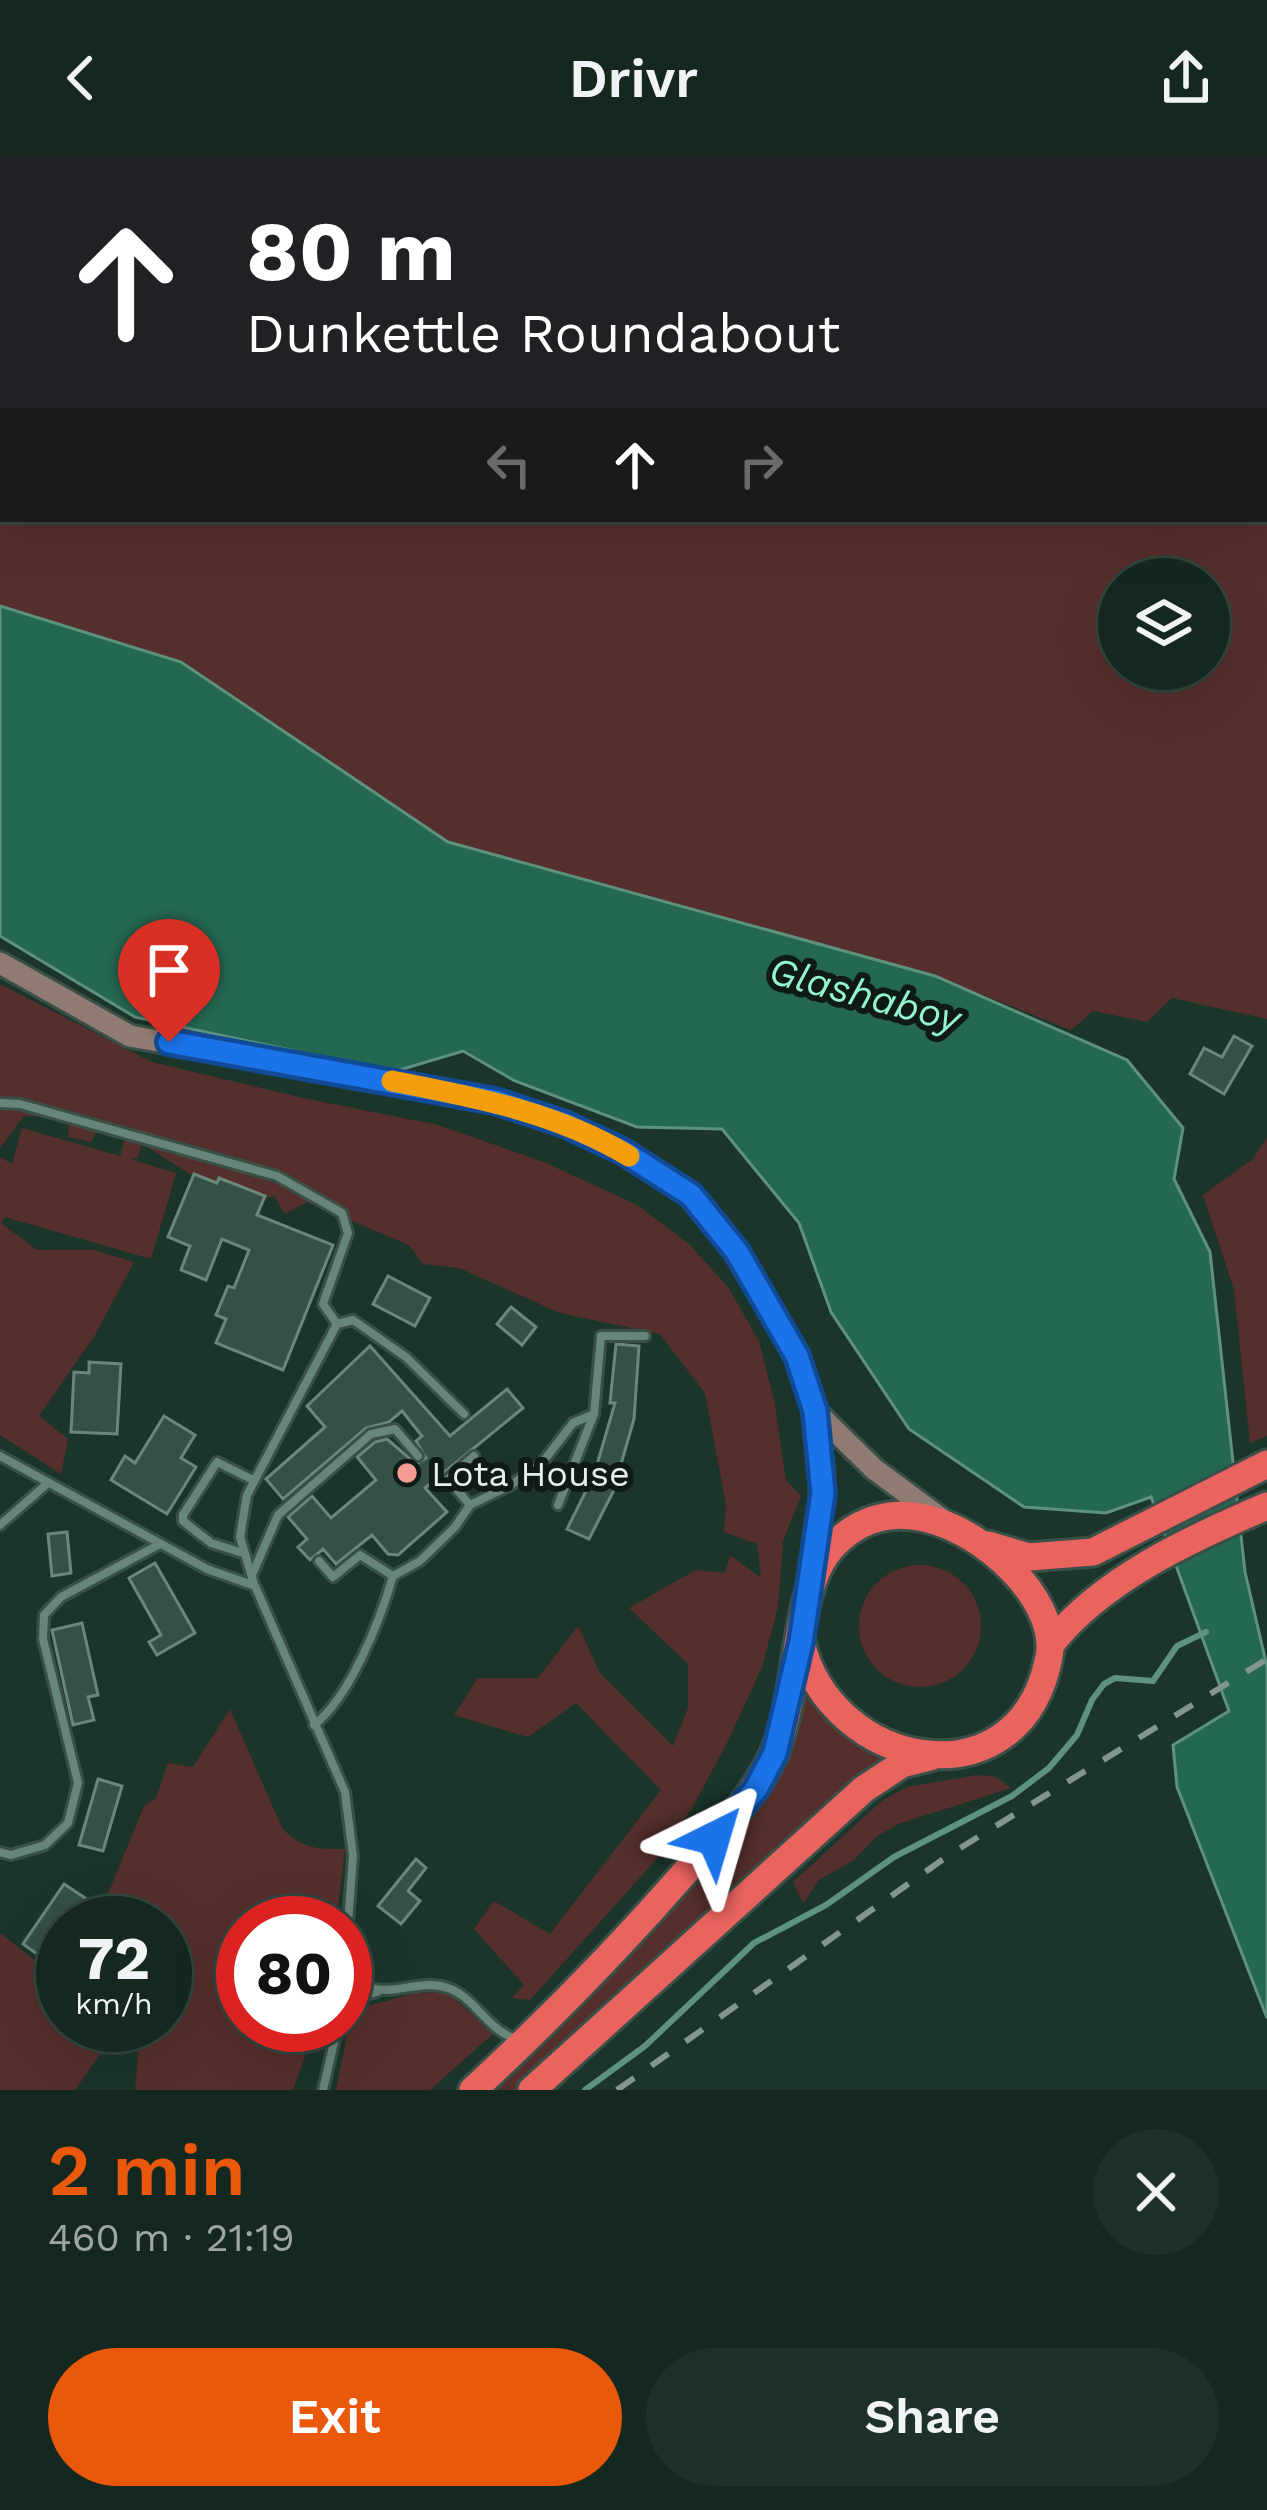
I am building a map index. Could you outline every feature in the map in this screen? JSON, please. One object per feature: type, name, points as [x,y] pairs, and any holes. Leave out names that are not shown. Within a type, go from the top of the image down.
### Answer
[{"type":"highway","points":[[978,1542],[1029,1557],[1081,1555],[1110,1546],[1258,1468]]},
{"type":"highway","points":[[532,2090],[864,1789],[902,1765],[981,1750],[998,1741],[1033,1707],[1052,1644],[1073,1616],[1170,1554],[1260,1509]]},
{"type":"highway","points":[[473,2090],[639,1925],[756,1789],[775,1753],[813,1572],[836,1543],[863,1523],[898,1514],[926,1515],[948,1525],[978,1542],[1023,1581],[1041,1610],[1052,1644]]},
{"type":"highway","points":[[801,1642],[808,1670],[848,1718],[910,1753],[934,1756]]},
{"type":"main road","points":[[0,963],[130,1036],[495,1101],[565,1124],[624,1152],[691,1195],[737,1252],[797,1356],[815,1411],[823,1493],[813,1572]]},
{"type":"main road","points":[[815,1411],[874,1469],[948,1525]]},
{"type":"lane","points":[[0,1103],[20,1104],[277,1176],[342,1213],[348,1233],[322,1304],[338,1324]]},
{"type":"lane","points":[[350,1896],[353,1856],[344,1792],[253,1581],[240,1525],[253,1480],[338,1324],[353,1320],[406,1357],[464,1414]]},
{"type":"lane","points":[[558,1505],[594,1414],[602,1336],[645,1336]]},
{"type":"lane","points":[[314,1725],[333,1709],[393,1576],[420,1561],[470,1505],[542,1463],[573,1423],[594,1414]]},
{"type":"lane","points":[[253,1581],[278,1515],[370,1434],[395,1429],[418,1456]]},
{"type":"lane","points":[[0,1456],[207,1569],[253,1581]]},
{"type":"lane","points":[[470,1505],[448,1479],[474,1456]]},
{"type":"lane","points":[[245,1553],[211,1543],[183,1521],[183,1515],[217,1462],[253,1480]]},
{"type":"lane","points":[[0,1525],[48,1484]]},
{"type":"lane","points":[[0,1852],[11,1855],[45,1845],[68,1822],[78,1783],[43,1639],[44,1615],[61,1597],[160,1544]]},
{"type":"lane","points":[[319,1561],[333,1577],[360,1555],[393,1576]]},
{"type":"lane","points":[[372,1993],[442,1985],[457,1991],[502,2035],[523,2041]]},
{"type":"lane","points":[[372,1989],[376,1992]]},
{"type":"lane","points":[[323,2090],[332,2052]]},
{"type":"shaded area","points":[[0,522],[1267,522],[1267,1019],[1172,998],[1147,1022],[1093,1011],[1071,1030],[935,976],[448,842],[181,662],[0,606]]},
{"type":"shaded area","points":[[0,984],[152,1062],[438,1125],[544,1162],[637,1205],[689,1244],[728,1287],[759,1341],[786,1480],[801,1496],[783,1541],[778,1607],[762,1667],[727,1743],[662,1853],[530,2000],[512,1998],[524,1985],[474,1929],[494,1901],[550,1934],[661,1790],[576,1703],[528,1737],[454,1715],[478,1678],[538,1678],[578,1626],[600,1673],[673,1746],[688,1708],[688,1664],[629,1608],[696,1570],[725,1573],[730,1555],[761,1578],[757,1544],[724,1532],[726,1505],[705,1393],[660,1334],[560,1313],[459,1268],[423,1264],[409,1245],[307,1202],[285,1214],[274,1196],[249,1202],[244,1187],[198,1179],[142,1144],[137,1158],[130,1159],[176,1173],[151,1259],[5,1217],[1,1223],[37,1250],[94,1250],[134,1262],[95,1335],[39,1416],[68,1439],[61,1474],[0,1435],[0,1157],[12,1164],[22,1128],[120,1156],[125,1138],[101,1123],[91,1142],[68,1137],[69,1118],[24,1116],[0,1148]]},
{"type":"shaded area","points":[[1267,1137],[1267,1436],[1250,1443],[1234,1290],[1203,1195],[1253,1159]]},
{"type":"shaded area","points":[[920,1565],[943,1570],[963,1583],[976,1603],[981,1626],[976,1649],[963,1669],[943,1682],[920,1687],[897,1682],[877,1669],[864,1649],[859,1626],[864,1603],[877,1583],[897,1570]]},
{"type":"shaded area","points":[[806,1694],[838,1731],[889,1763],[517,2090],[494,2090],[615,1971],[754,1812],[777,1776]]},
{"type":"shaded area","points":[[230,1709],[282,1828],[310,1846],[345,1849],[339,1896],[216,1896],[216,2052],[306,2052],[293,2090],[135,2090],[138,2052],[192,2052],[192,1896],[107,1896],[144,1806],[156,1798],[168,1763],[193,1767]]},
{"type":"shaded area","points":[[977,1775],[996,1777],[1011,1788],[898,1824],[876,1837],[854,1860],[820,1879],[803,1903],[793,1882],[883,1800],[907,1787]]},
{"type":"shaded area","points":[[0,1933],[36,1961],[36,2052],[102,2052],[75,2090],[0,2090]]},
{"type":"shaded area","points":[[446,1992],[494,2033],[430,2090],[336,2090],[344,2052],[372,2052],[372,2005],[416,1993]]},
{"type":"water","name":"Glashaboy","points":[[0,606],[181,662],[448,842],[935,976],[1127,1060],[1183,1128],[1174,1179],[1210,1252],[1245,1572],[1267,1667],[1267,2018],[1177,1787],[1173,1745],[1229,1711],[1151,1497],[1106,1513],[1024,1507],[909,1429],[831,1312],[799,1223],[722,1129],[637,1127],[515,1081],[463,1051],[393,1072],[135,1017],[0,936]]},
{"type":"building","points":[[1234,1036],[1252,1046],[1224,1094],[1190,1074],[1204,1048],[1222,1057]]},
{"type":"building","points":[[194,1174],[265,1196],[257,1215],[333,1245],[283,1370],[216,1343],[226,1319],[216,1315],[228,1286],[234,1288],[249,1250],[222,1239],[206,1280],[181,1270],[190,1246],[168,1237]]},
{"type":"building","points":[[388,1276],[430,1298],[415,1326],[373,1304]]},
{"type":"building","points":[[511,1307],[536,1327],[522,1345],[497,1324]]},
{"type":"building","points":[[616,1344],[639,1346],[634,1419],[613,1492],[589,1539],[567,1529],[594,1475],[615,1403],[610,1403]]},
{"type":"building","name":"Lota House","points":[[370,1346],[450,1436],[507,1389],[523,1408],[425,1488],[447,1512],[398,1555],[388,1554],[372,1535],[336,1564],[323,1549],[310,1560],[298,1547],[307,1539],[288,1517],[312,1496],[331,1518],[376,1480],[357,1457],[375,1442],[387,1439],[416,1464],[426,1458],[416,1441],[422,1436],[402,1411],[389,1422],[366,1428],[283,1499],[266,1479],[325,1427],[307,1406]]},
{"type":"building","points":[[89,1362],[121,1364],[117,1434],[71,1432],[74,1372],[89,1373]]},
{"type":"building","points":[[164,1416],[195,1435],[181,1458],[196,1467],[167,1514],[111,1480],[125,1456],[135,1463]]},
{"type":"building","points":[[67,1532],[71,1573],[52,1576],[48,1534]]},
{"type":"building","points":[[155,1563],[195,1633],[157,1655],[149,1642],[161,1635],[129,1578]]},
{"type":"building","points":[[82,1623],[98,1695],[88,1697],[94,1720],[73,1725],[52,1630]]},
{"type":"building","points":[[98,1779],[122,1786],[103,1851],[79,1845]]},
{"type":"building","points":[[416,1859],[426,1868],[408,1891],[420,1901],[401,1924],[378,1906]]},
{"type":"building","points":[[64,1884],[82,1896],[56,1896]]},
{"type":"building","points":[[36,1925],[36,1953],[23,1944]]},
{"type":"waterway","points":[[585,2090],[645,2046],[754,1943],[826,1905],[894,1857],[1012,1796],[1049,1768],[1077,1735],[1104,1684],[1115,1678],[1153,1681],[1177,1646],[1206,1632]]},
{"type":"railway","points":[[617,2090],[952,1853],[1267,1659]]},
{"type":"slow traffic","points":[[392,1081],[495,1101],[565,1124],[629,1156]]},
{"type":"place","name":"Lota House","points":[[407,1473]]},
{"type":"route","points":[[169,1042],[495,1101],[565,1124],[624,1152],[691,1195],[737,1252],[797,1356],[815,1411],[823,1493],[801,1642],[775,1753],[756,1789],[714,1838]]}]
